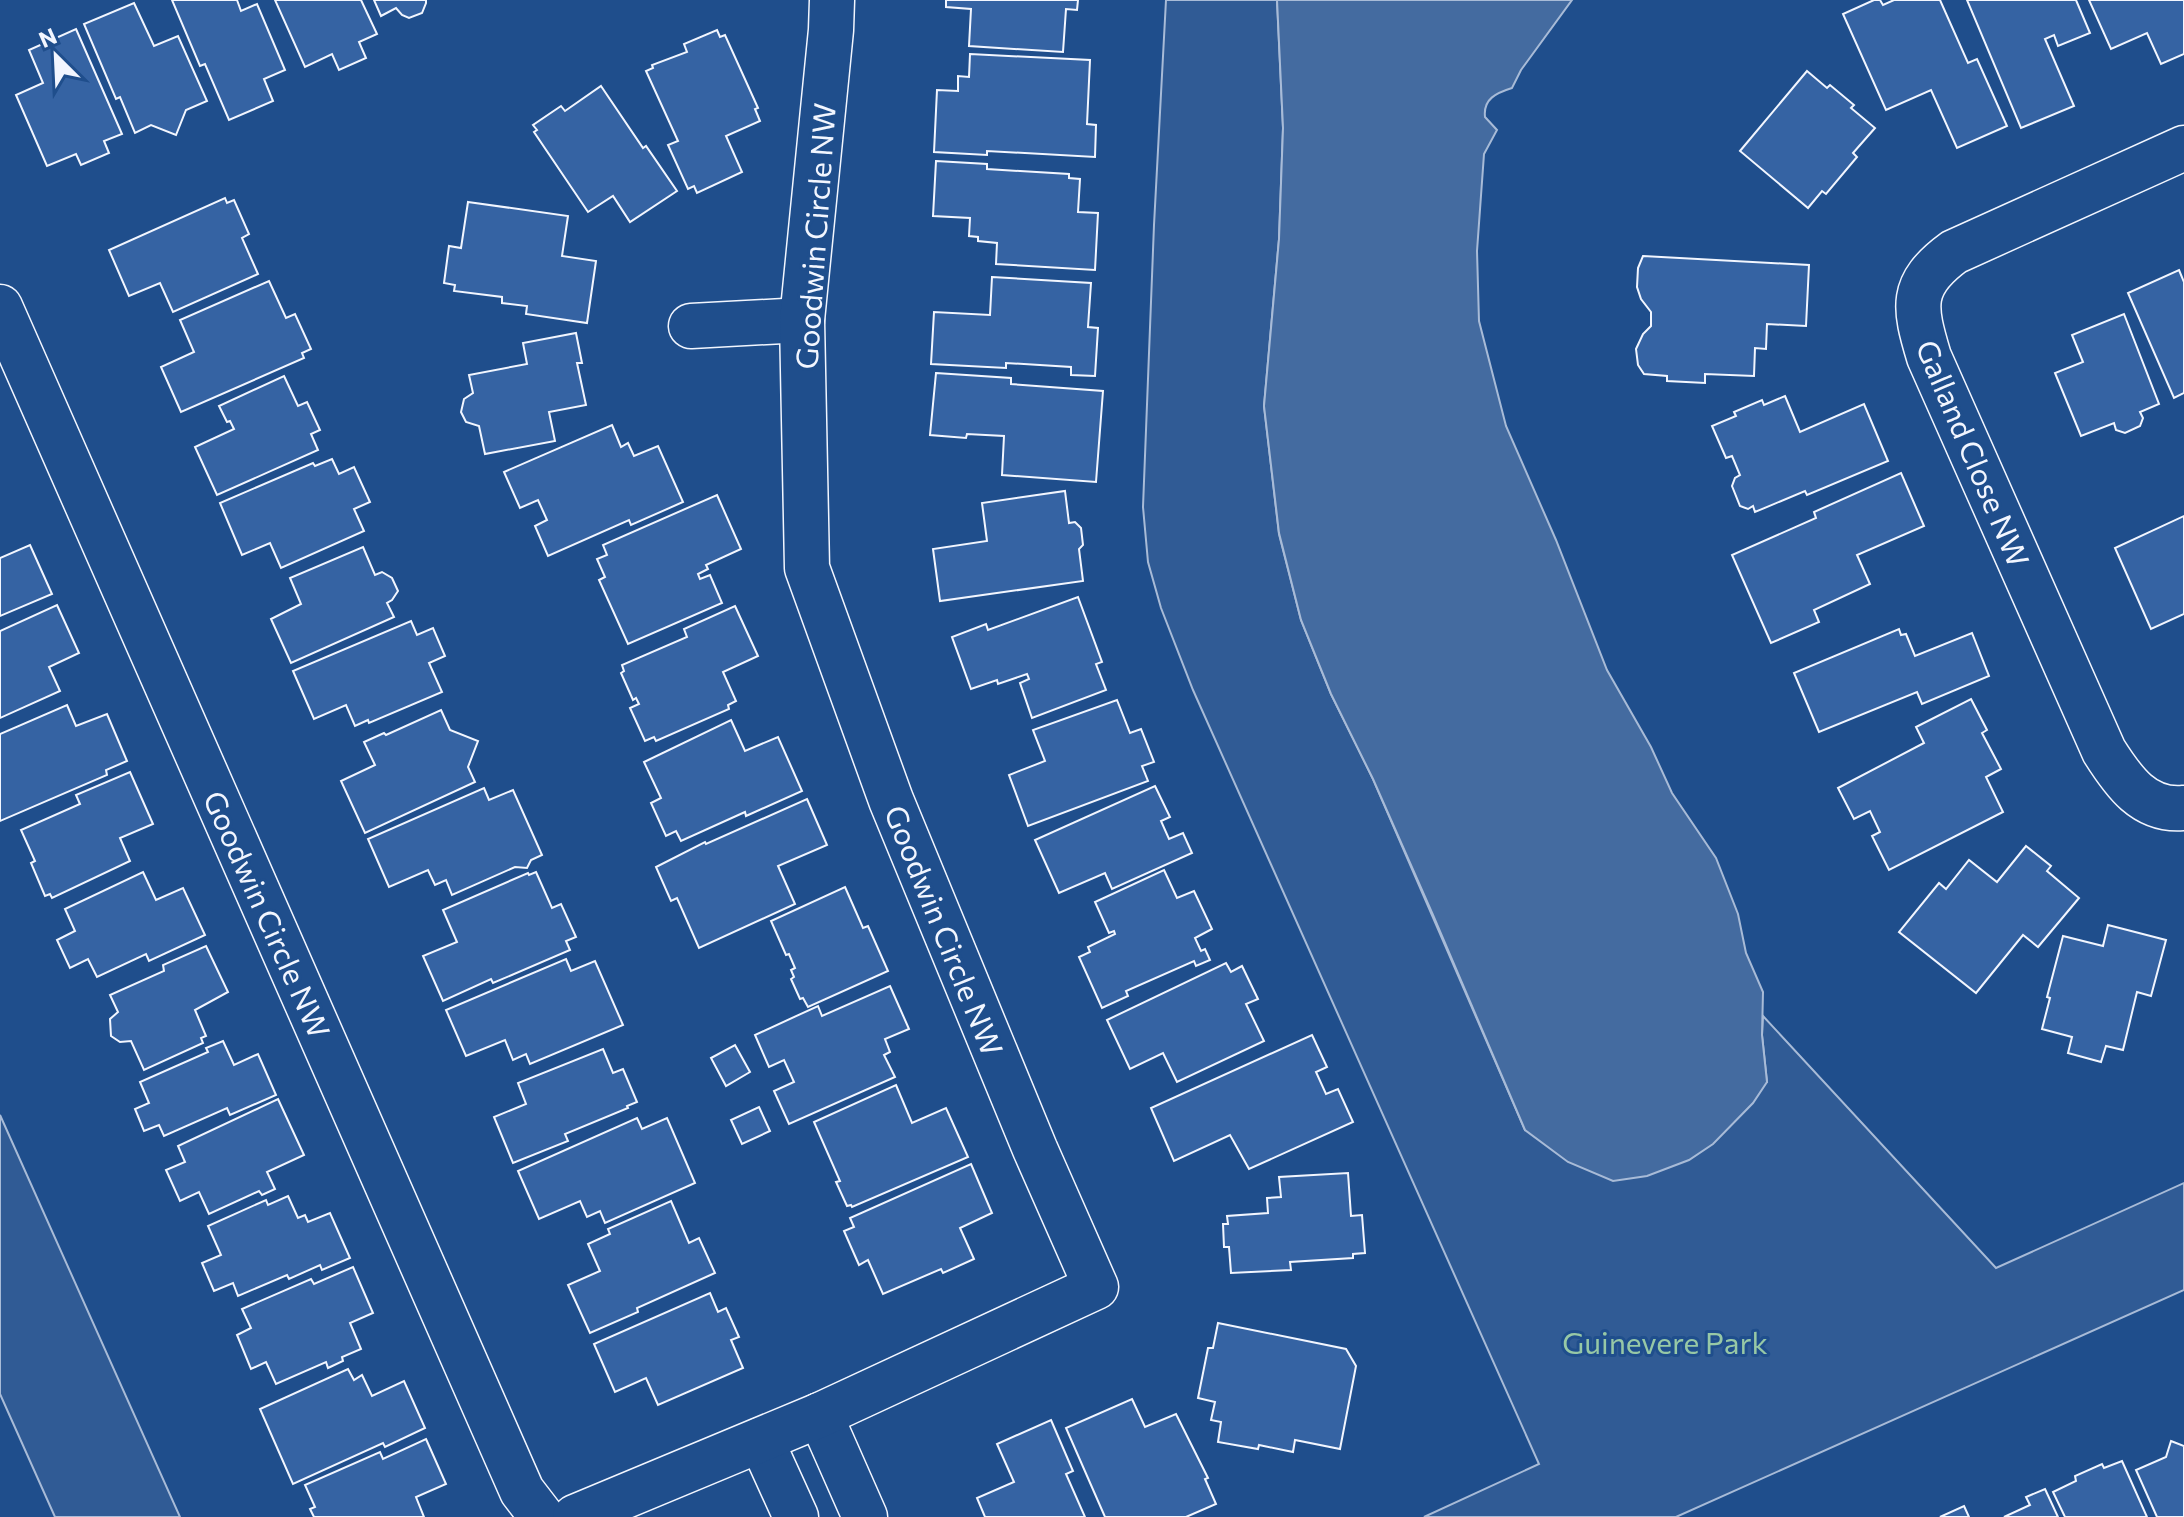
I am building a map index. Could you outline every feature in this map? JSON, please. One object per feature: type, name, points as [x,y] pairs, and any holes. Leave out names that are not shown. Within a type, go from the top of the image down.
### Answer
[{"type":"street","name":"Goodwin Circle NW","points":[[575,1517],[820,1415],[1096,1287],[1035,1149],[891,800],[807,568],[802,320],[832,0]]},
{"type":"street","name":"Galland Close NW","points":[[2184,148],[1954,252],[1933,268],[1920,285],[1918,311],[1929,357],[2104,751],[2137,795],[2169,810],[2184,808]]},
{"type":"street","name":"Goodwin Circle NW","points":[[0,307],[522,1491],[542,1517]]},
{"type":"street","points":[[691,326],[802,320]]},
{"type":"street","points":[[820,1415],[865,1517]]},
{"type":"street","points":[[761,1440],[796,1517]]},
{"type":"shaded area","name":"Guinevere Park","points":[[1166,0],[1277,0],[1283,128],[1279,239],[1264,406],[1279,534],[1301,620],[1331,694],[1373,779],[1525,1130],[1767,1082],[1763,1016],[1996,1268],[2184,1183],[2184,1290],[1676,1517],[1424,1517],[1539,1464],[1193,690],[1161,608],[1148,562],[1143,507]]},
{"type":"shaded area","points":[[1277,0],[1572,0],[1521,70],[1512,88],[1496,95],[1486,106],[1485,117],[1497,130],[1484,154],[1477,251],[1479,321],[1506,426],[1556,540],[1607,670],[1651,747],[1672,793],[1716,858],[1738,914],[1746,953],[1763,992],[1762,1035],[1767,1082],[1753,1103],[1713,1144],[1689,1160],[1647,1176],[1613,1181],[1568,1162],[1525,1130],[1301,620],[1279,533],[1264,406],[1279,239],[1283,128]]},
{"type":"shaded area","points":[[0,1115],[180,1517],[55,1517],[0,1394]]},
{"type":"building","points":[[172,0],[237,0],[241,11],[257,4],[285,70],[264,79],[273,101],[229,120],[205,64],[200,66]]},
{"type":"building","points":[[275,0],[361,0],[377,34],[359,42],[366,58],[339,70],[332,54],[305,67]]},
{"type":"building","points":[[374,0],[426,0],[426,3],[422,13],[409,18],[396,8],[381,16]]},
{"type":"building","points":[[946,0],[1078,0],[1077,10],[1066,9],[1063,52],[969,46],[971,9],[946,7]]},
{"type":"building","points":[[1880,0],[1883,5],[1894,0],[1940,0],[1968,63],[1977,59],[2007,126],[1957,148],[1931,90],[1886,110],[1843,14]]},
{"type":"building","points":[[1967,0],[2076,0],[2090,33],[2058,46],[2054,35],[2045,39],[2074,106],[2021,128]]},
{"type":"building","points":[[2089,0],[2184,0],[2184,54],[2161,64],[2147,33],[2111,49]]},
{"type":"building","points":[[134,3],[154,46],[178,36],[207,101],[186,110],[176,135],[151,125],[135,133],[120,97],[116,99],[84,24]]},
{"type":"building","points":[[76,29],[122,134],[104,141],[109,153],[81,165],[76,154],[47,166],[16,95],[43,83],[29,50]]},
{"type":"building","points":[[717,30],[720,37],[725,35],[758,108],[755,109],[760,121],[726,136],[742,172],[697,193],[694,186],[688,189],[668,145],[678,141],[646,71],[653,68],[652,65],[687,52],[684,44]]},
{"type":"building","points":[[970,54],[1090,60],[1087,124],[1096,125],[1095,157],[987,151],[987,155],[934,152],[937,90],[958,91],[958,76],[969,77]]},
{"type":"building","points":[[1807,71],[1854,105],[1851,108],[1875,128],[1853,153],[1857,157],[1826,194],[1822,191],[1808,208],[1740,151]]},
{"type":"building","points":[[601,86],[677,191],[630,222],[613,196],[588,212],[534,132],[537,130],[533,125],[561,106],[565,111]]},
{"type":"building","points":[[936,161],[987,164],[987,169],[1069,174],[1069,178],[1080,179],[1078,212],[1098,213],[1095,270],[996,264],[997,243],[978,241],[978,237],[969,236],[970,218],[933,216]]},
{"type":"building","points":[[225,198],[227,203],[234,200],[249,234],[242,238],[258,274],[173,312],[160,283],[129,296],[109,250]]},
{"type":"building","points":[[468,202],[568,216],[562,256],[596,261],[587,323],[526,314],[527,306],[502,303],[502,297],[454,291],[455,285],[444,283],[449,246],[461,248]]},
{"type":"building","points":[[1643,256],[1809,265],[1806,326],[1767,324],[1766,349],[1755,348],[1754,376],[1705,374],[1705,383],[1667,381],[1667,376],[1644,374],[1638,365],[1636,349],[1651,326],[1651,312],[1637,287],[1638,268]]},
{"type":"building","points":[[2179,270],[2184,282],[2184,393],[2174,398],[2128,293]]},
{"type":"building","points":[[992,277],[1091,283],[1088,327],[1098,328],[1095,376],[1071,375],[1071,367],[1006,363],[1006,368],[931,364],[934,312],[990,315]]},
{"type":"building","points":[[269,281],[286,318],[295,314],[311,349],[302,353],[304,358],[181,412],[161,367],[194,352],[180,320]]},
{"type":"building","points":[[2124,314],[2159,404],[2140,412],[2143,418],[2140,426],[2125,433],[2116,430],[2114,423],[2081,436],[2055,373],[2083,362],[2072,335]]},
{"type":"building","points":[[576,333],[582,363],[577,363],[586,405],[549,412],[555,441],[485,454],[479,426],[466,422],[461,412],[464,399],[473,393],[469,375],[527,364],[523,343]]},
{"type":"building","points":[[936,373],[1011,378],[1011,384],[1103,391],[1096,482],[1002,475],[1004,436],[967,434],[966,438],[930,435]]},
{"type":"building","points":[[284,376],[298,406],[307,402],[320,430],[311,434],[318,450],[217,495],[195,447],[234,429],[219,406]]},
{"type":"building","points":[[1785,396],[1800,432],[1864,404],[1888,461],[1807,495],[1805,491],[1755,512],[1753,506],[1748,509],[1740,506],[1732,486],[1740,475],[1732,456],[1726,458],[1712,426],[1762,400],[1764,405]]},
{"type":"building","points":[[612,425],[621,447],[628,443],[634,456],[658,446],[683,502],[631,525],[629,520],[548,556],[535,526],[547,520],[538,500],[520,508],[504,472]]},
{"type":"building","points":[[332,459],[339,474],[354,467],[370,502],[354,509],[364,531],[281,568],[270,543],[242,555],[220,503],[313,463],[315,466]]},
{"type":"building","points":[[1901,473],[1924,526],[1857,555],[1870,584],[1814,610],[1819,622],[1771,643],[1732,555],[1816,518],[1814,512]]},
{"type":"building","points":[[1065,491],[1069,523],[1075,522],[1081,528],[1083,545],[1079,549],[1083,581],[940,601],[933,549],[987,541],[982,503]]},
{"type":"building","points":[[717,495],[741,549],[706,565],[708,569],[698,574],[700,579],[710,575],[722,603],[628,644],[599,580],[605,577],[597,559],[607,555],[603,545]]},
{"type":"building","points":[[2184,516],[2184,614],[2151,629],[2115,548]]},
{"type":"building","points":[[30,545],[52,594],[0,616],[0,558]]},
{"type":"building","points":[[363,547],[375,575],[382,572],[392,578],[398,591],[387,603],[394,617],[291,663],[271,619],[301,604],[290,578]]},
{"type":"building","points":[[1078,597],[1102,662],[1096,664],[1106,690],[1032,718],[1020,683],[1029,679],[1027,674],[971,689],[952,637],[986,624],[988,630]]},
{"type":"building","points":[[57,605],[79,653],[49,667],[60,691],[0,718],[0,631]]},
{"type":"building","points":[[735,606],[758,656],[723,672],[736,701],[728,705],[729,709],[656,741],[654,737],[645,741],[630,708],[639,704],[636,698],[633,700],[621,673],[624,671],[622,665],[687,637],[684,629]]},
{"type":"building","points":[[411,621],[417,635],[433,628],[445,656],[429,663],[442,692],[355,726],[346,705],[314,719],[293,671]]},
{"type":"building","points":[[1899,629],[1901,635],[1906,634],[1915,656],[1972,633],[1989,676],[1922,704],[1917,692],[1819,732],[1794,673]]},
{"type":"building","points":[[1971,699],[1987,730],[1982,733],[2001,769],[1986,777],[2003,812],[1889,870],[1872,836],[1880,832],[1870,811],[1854,819],[1838,788],[1924,743],[1916,727]]},
{"type":"building","points":[[1117,700],[1130,733],[1141,729],[1154,762],[1142,766],[1148,781],[1028,826],[1009,775],[1045,761],[1033,730]]},
{"type":"building","points":[[67,705],[76,726],[107,714],[127,761],[106,770],[107,775],[0,821],[0,734]]},
{"type":"building","points":[[441,710],[450,730],[478,741],[468,767],[475,782],[365,833],[341,781],[375,765],[364,742]]},
{"type":"building","points":[[731,720],[745,751],[778,737],[802,791],[681,841],[676,831],[666,836],[651,803],[661,798],[644,762]]},
{"type":"building","points":[[130,772],[153,824],[120,838],[130,861],[52,898],[50,894],[45,896],[31,863],[35,861],[21,830],[80,804],[76,795]]},
{"type":"building","points":[[1155,786],[1170,817],[1161,821],[1169,839],[1183,833],[1192,853],[1112,889],[1105,873],[1059,893],[1035,840]]},
{"type":"building","points":[[484,788],[489,800],[513,790],[542,855],[531,860],[527,868],[515,867],[452,895],[446,880],[435,885],[428,870],[389,887],[368,839]]},
{"type":"building","points":[[807,799],[827,845],[778,866],[795,904],[699,948],[677,898],[671,901],[656,867],[705,842]]},
{"type":"building","points":[[2026,846],[2051,866],[2047,871],[2079,898],[2038,947],[2023,935],[1976,993],[1899,932],[1939,883],[1946,889],[1969,860],[1997,882]]},
{"type":"building","points":[[1164,870],[1177,898],[1194,891],[1212,929],[1195,938],[1210,960],[1196,966],[1194,961],[1126,991],[1128,996],[1102,1008],[1079,957],[1090,952],[1088,947],[1115,934],[1114,931],[1109,933],[1095,902]]},
{"type":"building","points":[[143,872],[156,900],[183,888],[205,935],[149,961],[146,954],[97,977],[88,959],[70,968],[57,940],[75,931],[65,909]]},
{"type":"building","points":[[536,872],[552,908],[561,904],[576,937],[566,941],[570,950],[493,983],[491,979],[443,1001],[423,956],[457,942],[443,910]]},
{"type":"building","points":[[845,887],[863,928],[868,926],[888,971],[808,1007],[803,998],[800,999],[791,979],[794,977],[791,970],[795,968],[771,921]]},
{"type":"building","points":[[2108,925],[2166,940],[2151,996],[2137,992],[2123,1050],[2106,1046],[2101,1062],[2068,1053],[2072,1037],[2042,1029],[2063,936],[2103,946]]},
{"type":"building","points":[[206,946],[228,992],[195,1010],[206,1036],[201,1038],[203,1043],[144,1070],[131,1041],[120,1042],[111,1036],[110,1019],[118,1012],[110,995],[164,971],[163,965]]},
{"type":"building","points":[[566,959],[571,971],[595,961],[623,1025],[530,1064],[526,1054],[513,1060],[505,1040],[466,1056],[446,1010]]},
{"type":"building","points":[[1226,963],[1231,972],[1242,966],[1258,999],[1246,1004],[1264,1041],[1177,1082],[1163,1053],[1130,1069],[1107,1020]]},
{"type":"building","points":[[890,986],[909,1029],[885,1039],[890,1052],[884,1055],[895,1077],[789,1124],[774,1091],[794,1082],[784,1060],[769,1067],[755,1035],[818,1006],[822,1016]]},
{"type":"building","points":[[1312,1035],[1327,1067],[1316,1072],[1326,1094],[1338,1089],[1353,1122],[1249,1169],[1230,1135],[1174,1161],[1151,1108]]},
{"type":"building","points":[[223,1041],[234,1065],[258,1054],[276,1095],[230,1115],[227,1108],[164,1136],[159,1125],[144,1131],[135,1109],[149,1103],[140,1082],[208,1052],[206,1048]]},
{"type":"building","points":[[735,1045],[750,1072],[726,1086],[711,1058]]},
{"type":"building","points":[[603,1049],[613,1073],[623,1069],[637,1102],[565,1134],[568,1141],[513,1163],[494,1117],[526,1104],[518,1083]]},
{"type":"building","points":[[896,1085],[912,1123],[946,1108],[968,1157],[852,1207],[847,1206],[836,1182],[840,1181],[814,1122]]},
{"type":"building","points":[[278,1099],[304,1155],[267,1172],[275,1189],[262,1195],[259,1191],[209,1214],[199,1192],[180,1201],[166,1170],[185,1162],[178,1146]]},
{"type":"building","points":[[759,1107],[770,1131],[742,1144],[731,1120]]},
{"type":"building","points":[[637,1118],[642,1129],[667,1118],[695,1183],[605,1223],[600,1211],[587,1217],[580,1201],[539,1219],[518,1171]]},
{"type":"building","points":[[971,1164],[992,1213],[960,1228],[974,1259],[943,1273],[941,1269],[883,1294],[868,1260],[859,1265],[844,1231],[854,1227],[850,1218]]},
{"type":"building","points":[[1348,1173],[1351,1216],[1362,1215],[1365,1253],[1353,1254],[1353,1258],[1290,1262],[1291,1270],[1231,1273],[1229,1247],[1224,1247],[1223,1224],[1228,1224],[1227,1216],[1268,1213],[1267,1198],[1281,1197],[1279,1177]]},
{"type":"building","points":[[288,1196],[298,1218],[305,1215],[308,1222],[330,1213],[350,1258],[322,1270],[320,1265],[289,1279],[287,1275],[238,1296],[233,1283],[214,1291],[202,1263],[221,1255],[208,1226],[266,1200],[268,1205]]},
{"type":"building","points":[[671,1201],[689,1243],[699,1238],[715,1273],[590,1333],[568,1285],[600,1271],[588,1244],[610,1234],[608,1229]]},
{"type":"building","points":[[353,1267],[373,1313],[350,1323],[361,1349],[342,1357],[343,1361],[328,1368],[326,1362],[276,1384],[266,1362],[251,1369],[237,1335],[251,1328],[242,1309],[311,1279],[314,1284]]},
{"type":"building","points":[[710,1293],[718,1312],[726,1308],[739,1337],[731,1340],[743,1368],[658,1405],[646,1378],[615,1392],[594,1344]]},
{"type":"building","points":[[1218,1323],[1346,1349],[1356,1366],[1340,1449],[1295,1440],[1293,1452],[1259,1445],[1258,1449],[1218,1442],[1221,1422],[1211,1420],[1215,1402],[1198,1398],[1208,1348],[1213,1348]]},
{"type":"building","points":[[348,1369],[354,1380],[362,1375],[372,1396],[404,1381],[425,1428],[385,1447],[383,1443],[293,1484],[260,1409]]},
{"type":"building","points":[[1132,1399],[1145,1427],[1176,1414],[1208,1478],[1205,1479],[1216,1504],[1186,1517],[1105,1517],[1066,1428]]},
{"type":"building","points":[[1051,1420],[1073,1471],[1066,1474],[1085,1517],[985,1517],[977,1498],[1014,1482],[997,1444]]},
{"type":"building","points":[[426,1439],[446,1484],[416,1497],[424,1517],[314,1517],[310,1509],[315,1507],[305,1485],[380,1452],[383,1459]]},
{"type":"building","points":[[2171,1441],[2184,1446],[2184,1517],[2157,1517],[2136,1470],[2166,1457]]},
{"type":"building","points":[[2122,1461],[2147,1517],[2065,1517],[2053,1492],[2076,1481],[2075,1476],[2102,1464],[2104,1468]]},
{"type":"building","points":[[2045,1489],[2058,1517],[2004,1517],[2030,1505],[2026,1497]]},
{"type":"building","points":[[1964,1506],[1969,1517],[1940,1517]]}]
